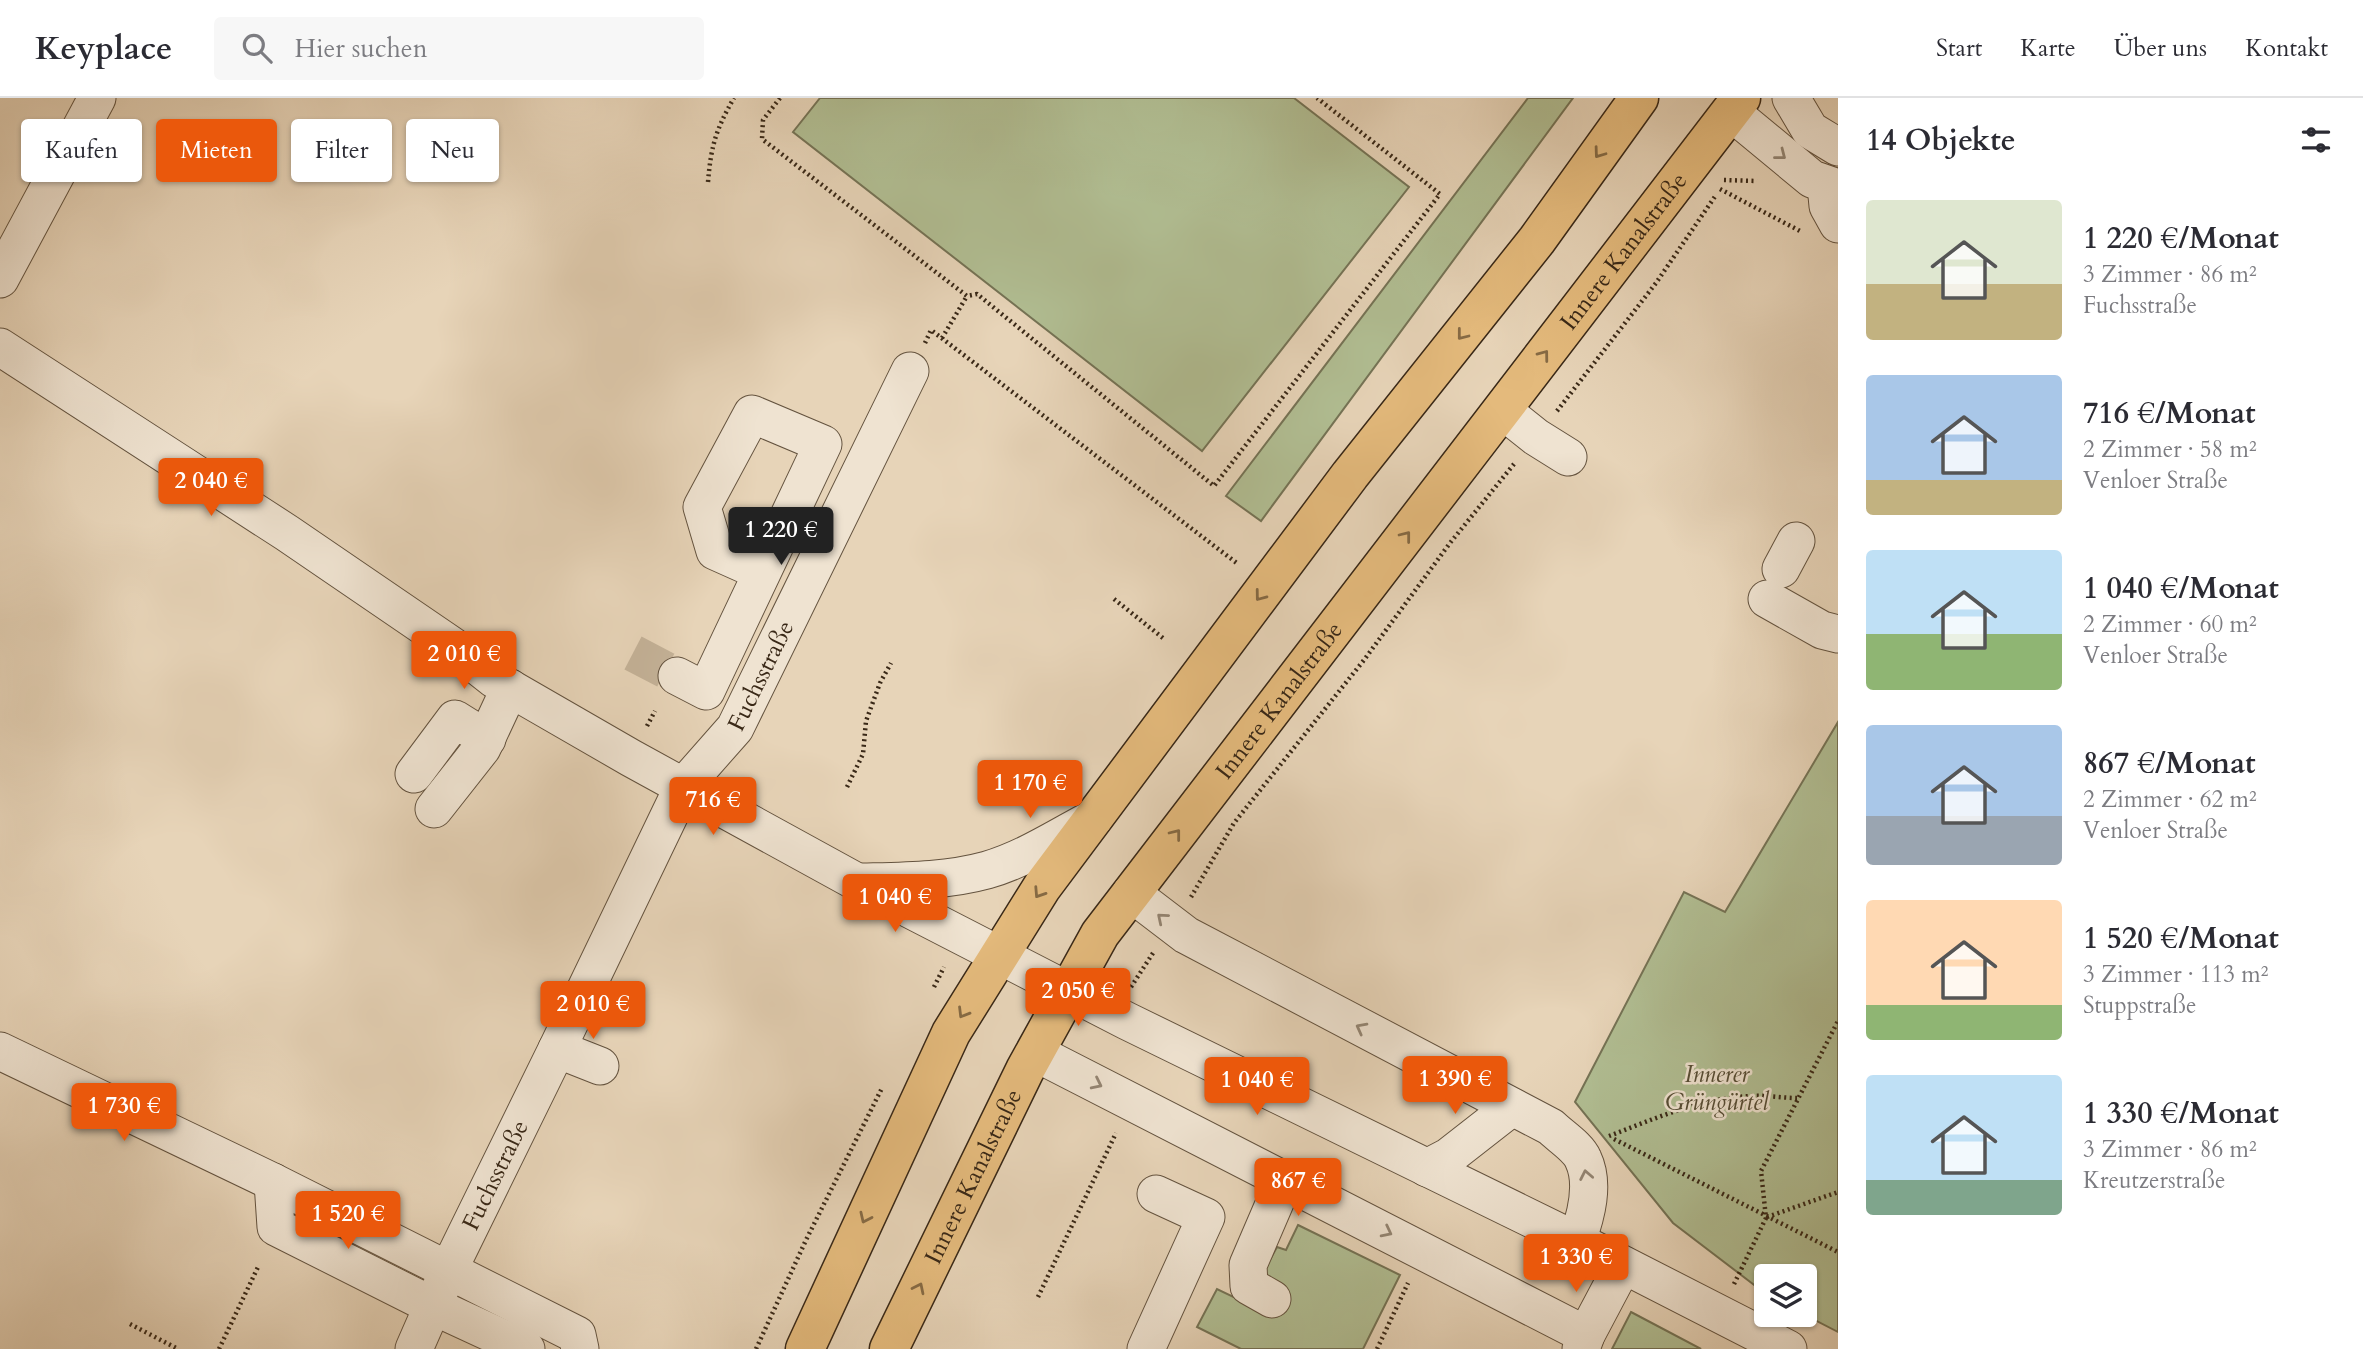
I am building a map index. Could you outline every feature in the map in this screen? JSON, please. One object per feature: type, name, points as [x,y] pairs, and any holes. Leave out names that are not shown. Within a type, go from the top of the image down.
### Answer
[{"type":"main road","points":[[805,1349],[951,1033],[1042,887],[1350,475],[1537,240],[1639,98]]},
{"type":"main road","name":"Innere Kanalstraße","points":[[889,1349],[1025,1070],[1100,934],[1502,410],[1738,111]]},
{"type":"street","points":[[0,279],[97,98]]},
{"type":"street","points":[[1791,98],[1810,130],[1838,147]]},
{"type":"street","points":[[1738,111],[1812,179],[1832,186],[1828,206],[1838,224]]},
{"type":"street","points":[[0,347],[287,533],[451,645],[494,679],[683,787],[999,955],[1577,1241],[1788,1349]]},
{"type":"street","name":"Fuchsstraße","points":[[414,1349],[449,1269],[683,787],[735,728],[913,386]]},
{"type":"street","points":[[1502,410],[1536,437],[1568,457]]},
{"type":"street","points":[[1781,570],[1822,630],[1838,634]]},
{"type":"street","points":[[677,676],[706,691],[762,572]]},
{"type":"street","points":[[434,809],[487,739],[510,688]]},
{"type":"street","points":[[414,774],[455,719],[487,739]]},
{"type":"street","points":[[858,882],[950,878],[986,870],[1028,853],[1094,818]]},
{"type":"street","points":[[1131,893],[1186,935],[1551,1127],[1583,1157],[1589,1186],[1586,1217],[1577,1241]]},
{"type":"street","points":[[557,1049],[600,1066]]},
{"type":"street","points":[[0,1051],[449,1269],[577,1335],[580,1349]]},
{"type":"street","points":[[1036,1053],[1423,1251],[1583,1342],[1623,1265]]},
{"type":"street","points":[[1427,1168],[1448,1157],[1512,1107]]},
{"type":"street","points":[[1272,1299],[1249,1286],[1248,1265],[1285,1179]]},
{"type":"street","points":[[273,1182],[276,1227],[433,1306],[526,1349]]},
{"type":"street","points":[[1146,1349],[1206,1217],[1156,1195]]},
{"type":"path","points":[[708,182],[710,155],[718,127],[734,98]]},
{"type":"path","points":[[780,98],[763,120],[762,139],[967,296]]},
{"type":"path","points":[[942,338],[967,296],[977,294],[1214,486],[1440,194],[1317,98]]},
{"type":"path","points":[[1189,900],[1234,823],[1364,660],[1450,543],[1656,283],[1720,189],[1738,111]]},
{"type":"path","points":[[1720,189],[1802,232]]},
{"type":"path","points":[[913,386],[931,330],[1267,586]]},
{"type":"path","points":[[1114,598],[1163,638]]},
{"type":"path","points":[[847,787],[863,754],[866,721],[870,709],[891,663]]},
{"type":"path","points":[[1138,976],[1155,949]]},
{"type":"path","points":[[1719,1315],[1766,1218],[1761,1171],[1838,1021]]},
{"type":"path","points":[[756,1349],[806,1240],[888,1078]]},
{"type":"path","points":[[1608,1136],[1712,1101],[1752,1096],[1797,1098]]},
{"type":"path","points":[[1038,1297],[1118,1130]]},
{"type":"path","points":[[1766,1218],[1838,1192]]},
{"type":"path","points":[[1766,1218],[1838,1252]]},
{"type":"path","points":[[1377,1349],[1423,1251]]},
{"type":"path","points":[[219,1349],[258,1267]]},
{"type":"path","points":[[130,1324],[178,1349]]},
{"type":"green space","points":[[820,98],[1294,98],[1409,187],[1202,451],[793,132]]},
{"type":"green space","points":[[1528,98],[1573,98],[1261,521],[1226,496]]},
{"type":"green space","name":"Innerer Grüngürtel","points":[[1838,722],[1838,1332],[1817,1321],[1817,1264],[1754,1264],[1754,1285],[1673,1223],[1575,1102],[1684,892],[1725,912]]},
{"type":"green space","points":[[1298,1225],[1400,1275],[1363,1349],[1241,1349],[1197,1327],[1217,1289],[1271,1315],[1285,1286],[1262,1274],[1277,1247],[1286,1250]]},
{"type":"green space","points":[[1631,1312],[1701,1349],[1612,1349]]},
{"type":"tunnel","points":[[633,653],[677,676]]}]
